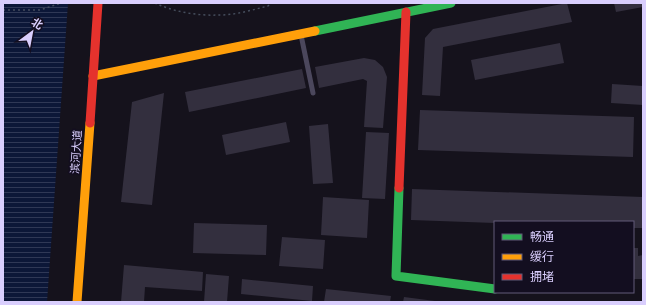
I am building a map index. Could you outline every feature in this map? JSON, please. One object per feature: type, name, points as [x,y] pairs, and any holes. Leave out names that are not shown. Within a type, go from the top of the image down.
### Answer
[{"type":"street","name":"滨河大道","points":[[77,302],[98,3]]},
{"type":"street","points":[[93,76],[451,3]]},
{"type":"street","points":[[406,12],[396,276],[494,289]]},
{"type":"lane","points":[[301,34],[313,93]]},
{"type":"path","points":[[3,10],[40,10],[61,3]]},
{"type":"path","points":[[155,3],[164,7],[192,14],[219,15],[241,13],[268,6],[272,3]]},
{"type":"water","points":[[3,3],[68,3],[47,302],[3,302]]},
{"type":"building","points":[[567,3],[572,22],[443,47],[440,96],[422,95],[425,38],[433,29]]},
{"type":"building","points":[[614,3],[643,3],[643,7],[616,12]]},
{"type":"building","points":[[560,43],[564,63],[475,80],[471,60]]},
{"type":"building","points":[[364,58],[375,60],[383,67],[387,77],[383,128],[364,127],[367,81],[363,79],[319,88],[315,67]]},
{"type":"building","points":[[302,69],[306,88],[189,112],[185,92]]},
{"type":"building","points":[[612,84],[643,86],[643,105],[611,103]]},
{"type":"building","points":[[164,93],[152,205],[121,202],[132,102]]},
{"type":"building","points":[[420,110],[634,117],[633,157],[418,150]]},
{"type":"building","points":[[286,122],[290,142],[226,155],[222,135]]},
{"type":"building","points":[[328,124],[333,183],[313,184],[309,126]]},
{"type":"building","points":[[366,132],[389,133],[385,199],[362,198]]},
{"type":"building","points":[[412,189],[643,197],[643,228],[634,228],[634,221],[494,221],[494,223],[411,220]]},
{"type":"building","points":[[323,197],[369,200],[367,238],[321,235]]},
{"type":"building","points":[[194,223],[267,225],[266,255],[193,253]]},
{"type":"building","points":[[282,237],[325,240],[323,269],[279,266]]},
{"type":"building","points":[[634,248],[638,248],[638,256],[643,255],[643,279],[634,279]]},
{"type":"building","points":[[124,265],[203,272],[202,291],[145,287],[144,302],[121,302]]},
{"type":"building","points":[[206,274],[229,276],[227,302],[204,302]]},
{"type":"building","points":[[242,279],[313,286],[312,301],[241,294]]},
{"type":"building","points":[[326,289],[391,296],[390,302],[324,302]]},
{"type":"building","points":[[404,297],[435,301],[435,302],[403,302]]},
{"type":"traffic: fast","points":[[315,31],[451,3]]},
{"type":"traffic: fast","points":[[399,188],[396,276],[494,289]]},
{"type":"traffic: slow","points":[[93,76],[315,31]]},
{"type":"traffic: slow","points":[[77,302],[90,123]]},
{"type":"traffic: jam","points":[[90,123],[98,3]]},
{"type":"traffic: jam","points":[[399,188],[406,12]]}]
